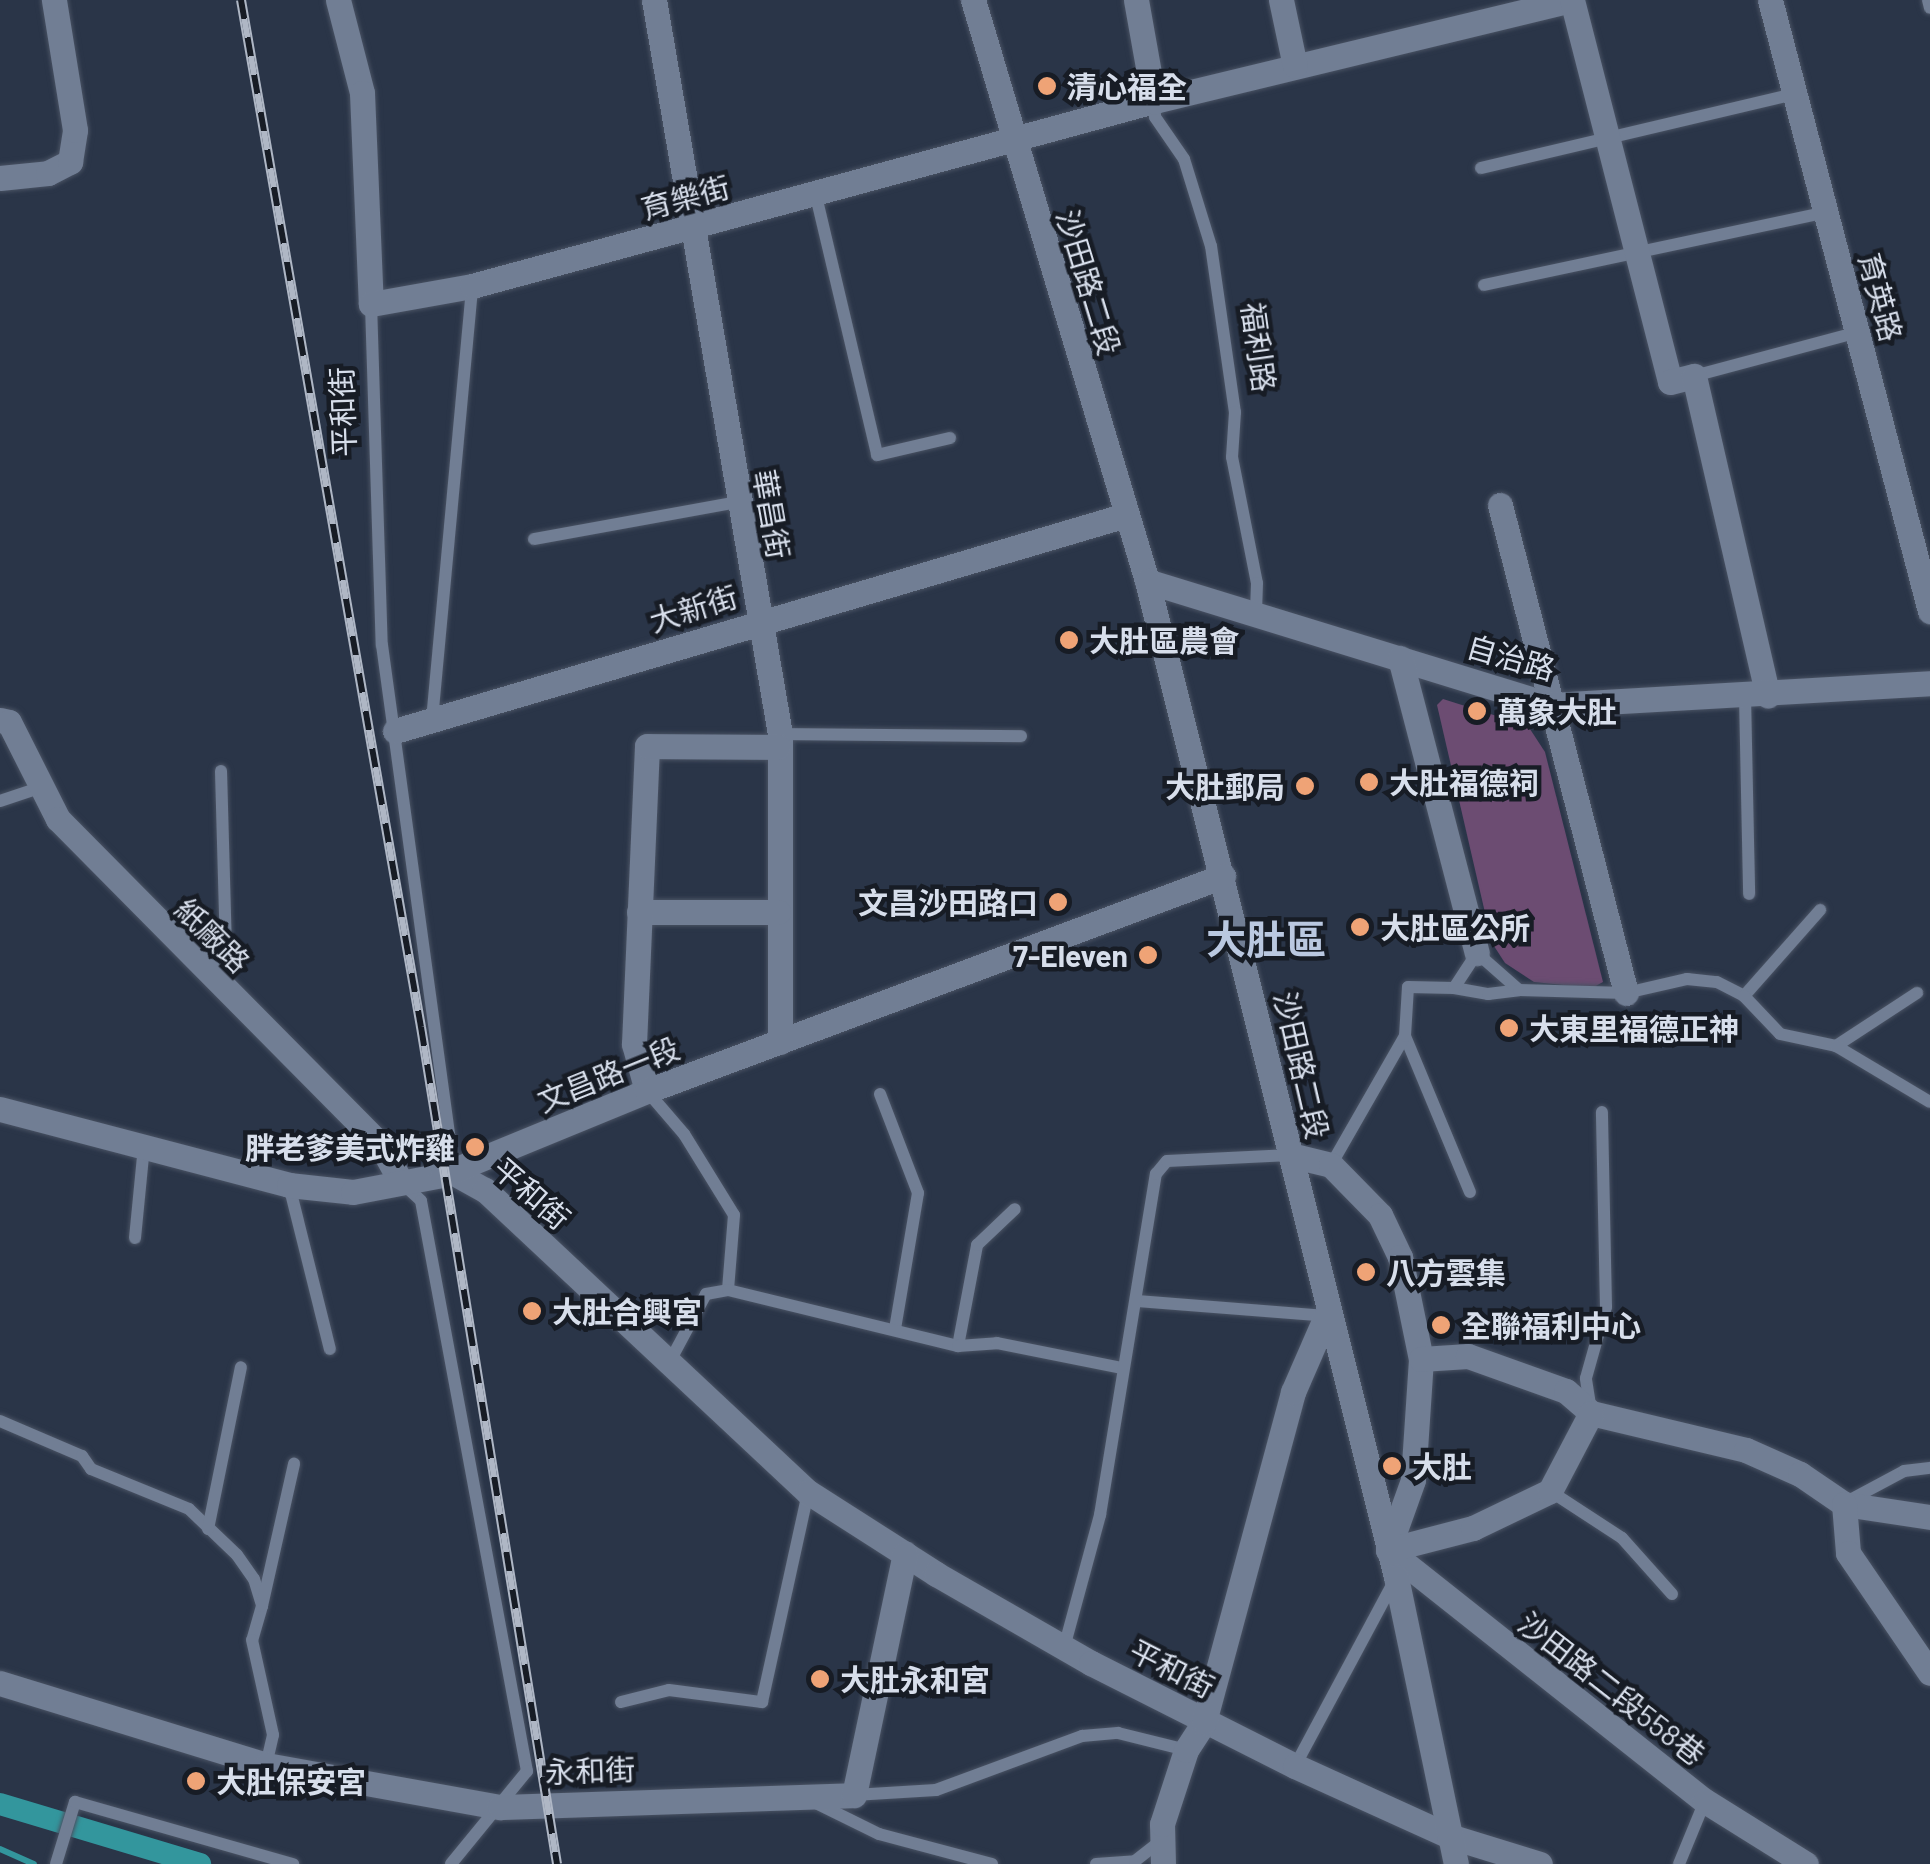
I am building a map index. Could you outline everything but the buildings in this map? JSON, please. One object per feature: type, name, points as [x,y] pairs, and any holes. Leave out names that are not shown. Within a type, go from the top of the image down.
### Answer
[{"type":"street","points":[[0,178],[48,173],[70,162],[75,130],[54,0]]},
{"type":"street","name":"平和街","points":[[338,0],[362,92],[371,304]]},
{"type":"street","name":"華昌街","points":[[654,0],[779,741],[780,1042]]},
{"type":"street","name":"沙田路二段","points":[[973,0],[1012,142],[1148,580],[1224,876],[1326,1316],[1396,1577],[1456,1864]]},
{"type":"street","points":[[1136,0],[1154,101]]},
{"type":"street","points":[[1281,0],[1294,66]]},
{"type":"street","points":[[1012,142],[1154,101],[1571,0],[1670,382],[1694,376],[1756,696]]},
{"type":"street","name":"育英路","points":[[1770,0],[1930,611]]},
{"type":"street","name":"育樂街","points":[[371,304],[472,286],[1012,142]]},
{"type":"street","points":[[1500,505],[1626,992]]},
{"type":"street","name":"大新街","points":[[395,730],[1126,515]]},
{"type":"street","name":"自治路","points":[[1148,580],[1551,705],[1930,684]]},
{"type":"street","points":[[1400,658],[1476,953]]},
{"type":"street","name":"紙廠路","points":[[0,720],[9,722],[58,820],[227,995],[380,1144],[401,1182]]},
{"type":"street","points":[[647,1091],[634,1044],[647,746],[779,741]]},
{"type":"street","name":"文昌路一段","points":[[0,1109],[289,1185],[353,1192],[454,1172],[647,1091],[1224,876]]},
{"type":"street","points":[[639,912],[778,912]]},
{"type":"street","points":[[1290,1155],[1332,1165],[1380,1215],[1400,1257],[1421,1359],[1413,1480],[1388,1550]]},
{"type":"street","name":"平和街","points":[[454,1172],[485,1190],[808,1492],[905,1553],[1204,1722],[1450,1836],[1540,1864]]},
{"type":"street","points":[[1163,1852],[1162,1824],[1186,1750],[1204,1722],[1293,1392],[1326,1316]]},
{"type":"street","points":[[1421,1359],[1468,1356],[1566,1391],[1592,1413],[1746,1450],[1800,1474],[1844,1504],[1930,1516]]},
{"type":"street","points":[[1388,1550],[1473,1528],[1550,1491],[1592,1413]]},
{"type":"street","points":[[1844,1504],[1848,1553],[1930,1672]]},
{"type":"street","name":"沙田路二段558巷","points":[[1388,1550],[1706,1801],[1806,1864]]},
{"type":"street","points":[[854,1794],[905,1553]]},
{"type":"street","name":"永和街","points":[[0,1683],[266,1766],[500,1807],[854,1794]]},
{"type":"lane","points":[[1928,0],[1930,8]]},
{"type":"lane","points":[[1481,168],[1794,94]]},
{"type":"lane","name":"福利路","points":[[1154,101],[1156,117],[1184,159],[1211,246],[1235,412],[1232,457],[1257,583],[1256,614]]},
{"type":"lane","points":[[816,196],[877,455],[950,438]]},
{"type":"lane","points":[[1484,285],[1824,213]]},
{"type":"lane","points":[[432,720],[472,286]]},
{"type":"lane","name":"平和街","points":[[371,304],[382,645],[454,1172]]},
{"type":"lane","points":[[1694,376],[1858,332]]},
{"type":"lane","points":[[534,539],[737,502]]},
{"type":"lane","points":[[1749,894],[1756,696]]},
{"type":"lane","points":[[779,741],[1021,736]]},
{"type":"lane","points":[[221,771],[227,995]]},
{"type":"lane","points":[[0,801],[40,788]]},
{"type":"lane","points":[[1744,996],[1820,910]]},
{"type":"lane","points":[[1454,988],[1476,953],[1520,990]]},
{"type":"lane","points":[[1332,1165],[1405,1036],[1408,987],[1626,992],[1687,979],[1717,982],[1744,996],[1780,1034],[1814,1046],[1836,1046],[1930,1102]]},
{"type":"lane","points":[[1836,1046],[1916,992]]},
{"type":"lane","points":[[1405,1036],[1470,1192]]},
{"type":"lane","points":[[647,1091],[684,1134],[734,1215],[728,1290]]},
{"type":"lane","points":[[880,1094],[918,1193],[895,1329]]},
{"type":"lane","points":[[1592,1413],[1586,1378],[1606,1307],[1602,1112]]},
{"type":"lane","points":[[135,1238],[144,1147]]},
{"type":"lane","points":[[1065,1644],[1100,1515],[1156,1174],[1167,1161],[1290,1155]]},
{"type":"lane","points":[[401,1182],[421,1202],[527,1771],[451,1864]]},
{"type":"lane","points":[[289,1185],[330,1349]]},
{"type":"lane","points":[[958,1346],[977,1245],[1015,1209]]},
{"type":"lane","points":[[670,1363],[706,1294],[728,1290],[958,1346],[997,1343],[1122,1368]]},
{"type":"lane","points":[[1137,1301],[1326,1316]]},
{"type":"lane","points":[[208,1530],[241,1366]]},
{"type":"lane","points":[[0,1421],[82,1456],[91,1469],[189,1509],[254,1579],[262,1606]]},
{"type":"lane","points":[[266,1766],[273,1735],[252,1640],[294,1464]]},
{"type":"lane","points":[[1844,1504],[1904,1471],[1930,1468]]},
{"type":"lane","points":[[1550,1491],[1622,1538],[1672,1594]]},
{"type":"lane","points":[[621,1702],[669,1690],[762,1702],[808,1492]]},
{"type":"lane","points":[[1295,1766],[1396,1577]]},
{"type":"lane","name":"永和街","points":[[854,1794],[936,1790],[1082,1736],[1118,1733],[1186,1750]]},
{"type":"lane","points":[[803,1797],[878,1834],[992,1864]]},
{"type":"lane","points":[[1679,1864],[1706,1801]]},
{"type":"lane","points":[[56,1864],[75,1802],[293,1864]]},
{"type":"lane","points":[[1096,1864],[1135,1861],[1163,1852]]},
{"type":"shaded area","points":[[1443,699],[1528,726],[1545,752],[1603,982],[1592,988],[1534,982],[1505,963],[1492,943],[1437,705]]},
{"type":"waterway","points":[[0,1804],[200,1864]]},
{"type":"waterway","points":[[0,1849],[34,1864]]},
{"type":"railway","points":[[241,0],[421,1027],[557,1864]]},
{"type":"place","name":"清心福全","points":[[1047,86]]},
{"type":"place","name":"大肚區農會","points":[[1069,640]]},
{"type":"place","name":"萬象大肚","points":[[1477,711]]},
{"type":"place","name":"大肚福德祠","points":[[1369,782]]},
{"type":"place","name":"大肚郵局","points":[[1305,786]]},
{"type":"place","name":"文昌沙田路口","points":[[1058,902]]},
{"type":"place","name":"大肚區公所","points":[[1360,927]]},
{"type":"place","name":"7-Eleven","points":[[1148,955]]},
{"type":"place","name":"大東里福德正神","points":[[1509,1028]]},
{"type":"place","name":"胖老爹美式炸雞","points":[[475,1147]]},
{"type":"place","name":"八方雲集","points":[[1366,1272]]},
{"type":"place","name":"大肚合興宮","points":[[532,1311]]},
{"type":"place","name":"全聯福利中心","points":[[1441,1325]]},
{"type":"place","name":"大肚","points":[[1392,1466]]},
{"type":"place","name":"大肚永和宮","points":[[820,1679]]},
{"type":"place","name":"大肚保安宮","points":[[196,1781]]},
{"type":"district","name":"大肚區","points":[[1266,938]]}]
